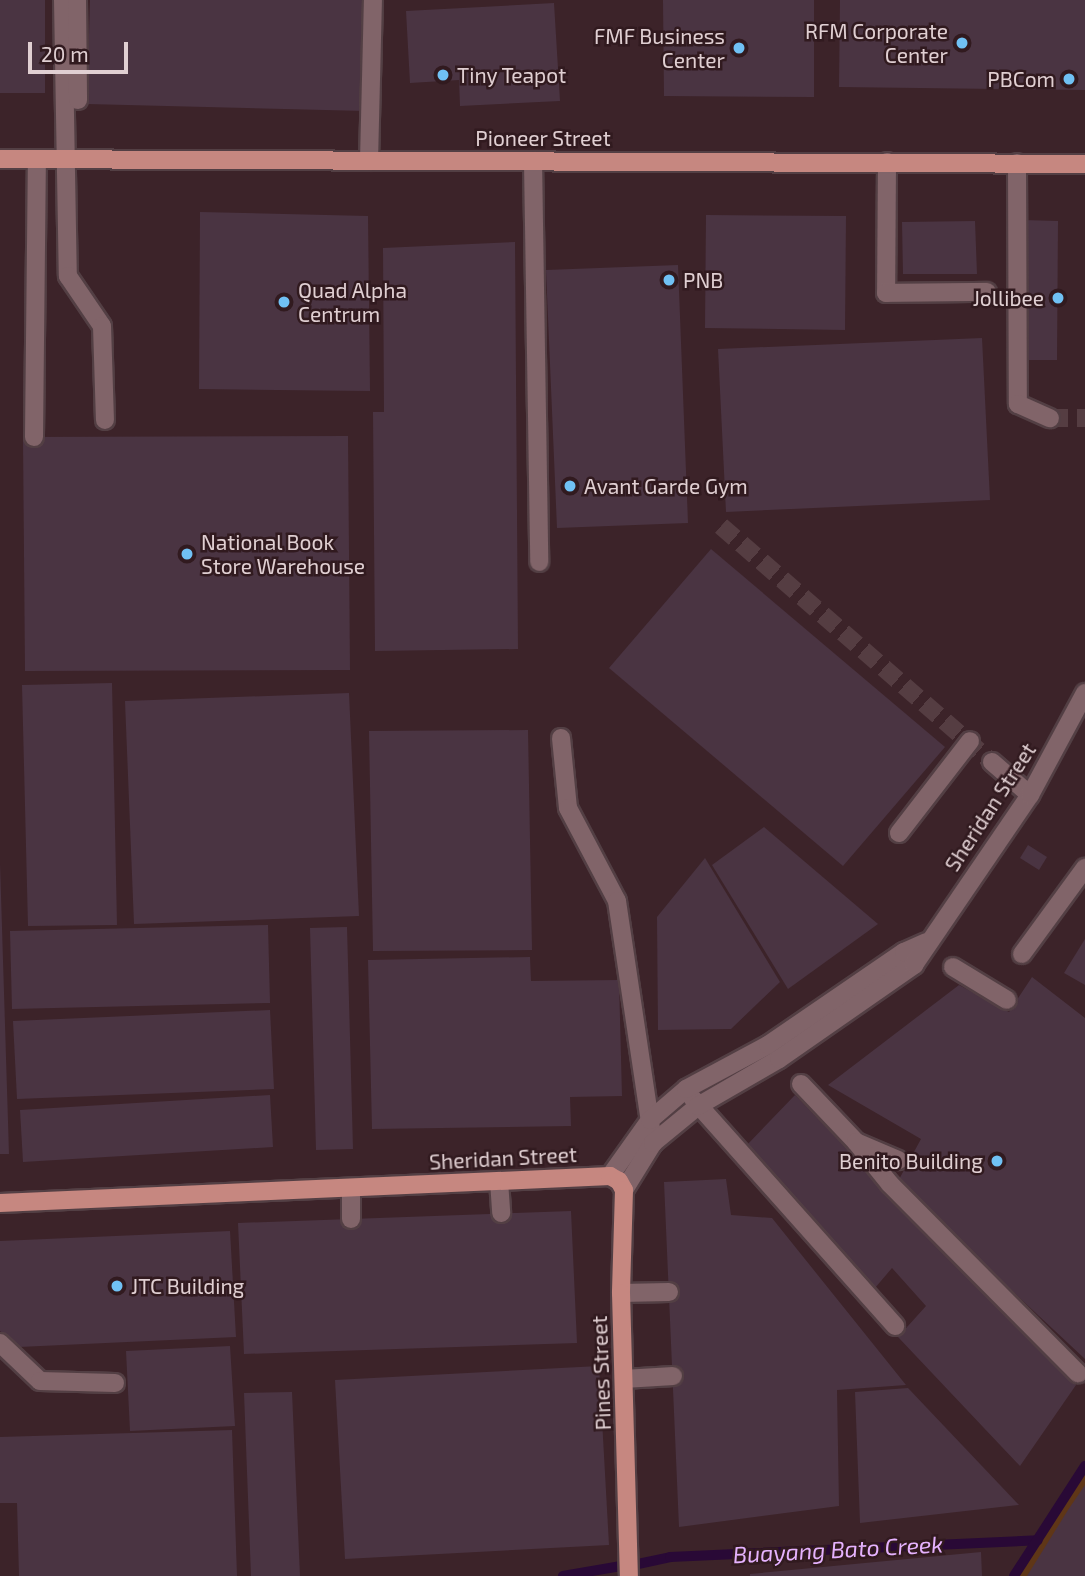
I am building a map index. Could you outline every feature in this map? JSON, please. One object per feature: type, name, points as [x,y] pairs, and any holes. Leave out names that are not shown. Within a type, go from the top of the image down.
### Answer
[{"type":"main road","name":"Pioneer Street","points":[[0,159],[1085,164]]},
{"type":"main road","name":"Sheridan Street","points":[[0,1203],[610,1176]]},
{"type":"main road","points":[[610,1176],[624,1190]]},
{"type":"main road","name":"Pines Street","points":[[624,1190],[621,1293],[629,1576]]},
{"type":"street","points":[[63,0],[73,159]]},
{"type":"street","points":[[78,0],[68,276],[102,326],[105,420]]},
{"type":"street","points":[[369,161],[373,0]]},
{"type":"street","points":[[34,437],[37,159]]},
{"type":"street","points":[[533,161],[539,562]]},
{"type":"street","points":[[887,162],[886,293],[988,292]]},
{"type":"street","points":[[1017,163],[1018,404],[1049,418]]},
{"type":"street","name":"Sheridan Street","points":[[624,1190],[653,1143],[698,1106],[779,1059],[914,965],[926,942],[1030,794],[1085,693]]},
{"type":"street","points":[[561,738],[568,808],[617,901],[653,1143]]},
{"type":"street","points":[[899,833],[970,741]]},
{"type":"street","points":[[992,762],[1030,794]]},
{"type":"street","points":[[1022,954],[1085,868]]},
{"type":"street","name":"Sheridan Street","points":[[610,1176],[650,1119],[686,1090],[768,1045],[904,952],[926,942]]},
{"type":"street","points":[[953,967],[1007,1000]]},
{"type":"street","points":[[801,1084],[856,1142],[890,1184],[1077,1373]]},
{"type":"street","points":[[686,1090],[895,1326]]},
{"type":"street","points":[[856,1142],[898,1160]]},
{"type":"street","points":[[499,1181],[500,1213]]},
{"type":"street","points":[[351,1189],[351,1219]]},
{"type":"street","points":[[621,1293],[669,1292]]},
{"type":"street","points":[[0,1343],[40,1381],[114,1383]]},
{"type":"street","points":[[624,1379],[673,1376]]},
{"type":"shaded area","points":[[1085,1472],[1085,1576],[1019,1576]]},
{"type":"building","points":[[0,0],[45,0],[45,93],[0,93]]},
{"type":"building","points":[[90,0],[367,0],[365,111],[87,104]]},
{"type":"building","name":"FMF Business Center","points":[[663,0],[814,0],[814,97],[664,96]]},
{"type":"building","name":"RFM Corporate Center","points":[[840,0],[1085,0],[1085,90],[839,87]]},
{"type":"building","points":[[554,3],[560,101],[460,106],[459,80],[410,83],[406,11]]},
{"type":"building","name":"Quad Alpha Centrum","points":[[200,212],[368,216],[370,391],[199,389]]},
{"type":"building","points":[[706,215],[846,216],[845,330],[705,328]]},
{"type":"building","points":[[1023,220],[1058,221],[1057,360],[1022,360]]},
{"type":"building","points":[[975,221],[977,274],[903,274],[902,222]]},
{"type":"building","points":[[515,242],[518,649],[375,651],[373,412],[384,412],[383,248]]},
{"type":"building","points":[[678,265],[688,523],[557,528],[546,270]]},
{"type":"building","points":[[982,338],[990,500],[726,512],[718,349]]},
{"type":"building","name":"National Book Store Warehouse","points":[[348,436],[350,670],[25,671],[23,437]]},
{"type":"building","points":[[711,549],[945,747],[843,866],[609,668]]},
{"type":"building","points":[[112,683],[117,925],[28,926],[22,685]]},
{"type":"building","points":[[349,693],[359,916],[134,924],[125,701]]},
{"type":"building","points":[[528,730],[532,950],[373,951],[369,731]]},
{"type":"building","points":[[764,827],[878,924],[788,989],[712,865]]},
{"type":"building","points":[[1028,845],[1047,857],[1039,870],[1020,858]]},
{"type":"building","points":[[705,858],[780,982],[731,1029],[658,1030],[657,917]]},
{"type":"building","points":[[0,863],[9,1154],[0,1154]]},
{"type":"building","points":[[268,925],[270,1003],[12,1009],[10,931]]},
{"type":"building","points":[[347,927],[353,1149],[316,1150],[310,928]]},
{"type":"building","points":[[1085,939],[1085,985],[1064,973]]},
{"type":"building","points":[[530,957],[531,981],[619,980],[622,1096],[570,1097],[571,1126],[372,1129],[368,960]]},
{"type":"building","name":"Benito Building","points":[[1032,977],[1085,1018],[1085,1359],[897,1183],[921,1139],[828,1085],[959,985],[1009,1012]]},
{"type":"building","points":[[270,1010],[274,1089],[17,1099],[13,1021]]},
{"type":"building","points":[[270,1095],[273,1147],[23,1162],[20,1110]]},
{"type":"building","points":[[795,1095],[1076,1385],[1020,1466],[898,1337],[926,1306],[892,1268],[875,1288],[746,1146]]},
{"type":"building","points":[[726,1179],[731,1215],[772,1218],[906,1385],[837,1390],[839,1506],[679,1527],[664,1182]]},
{"type":"building","points":[[571,1211],[577,1343],[244,1354],[238,1223]]},
{"type":"building","name":"JTC Building","points":[[230,1231],[236,1337],[19,1347],[0,1331],[0,1241]]},
{"type":"building","points":[[230,1346],[235,1426],[130,1431],[126,1351]]},
{"type":"building","points":[[599,1366],[609,1545],[345,1559],[335,1380]]},
{"type":"building","points":[[908,1388],[1019,1505],[860,1523],[855,1392]]},
{"type":"building","points":[[292,1392],[300,1576],[251,1576],[244,1393]]},
{"type":"building","points":[[232,1430],[237,1576],[19,1576],[17,1503],[0,1503],[0,1437]]},
{"type":"building","points":[[1085,1485],[1085,1576],[1027,1576],[1068,1510]]},
{"type":"building","points":[[981,1552],[982,1576],[750,1576],[750,1574]]},
{"type":"waterway","name":"Buayang Bato Creek","points":[[1014,1576],[1085,1466]]},
{"type":"waterway","name":"Buayang Bato Creek","points":[[638,1564],[670,1557],[1038,1540]]},
{"type":"waterway","name":"Buayang Bato Creek","points":[[563,1576],[621,1566]]},
{"type":"tunnel","points":[[1050,418],[1085,418]]},
{"type":"tunnel","points":[[721,526],[992,762]]},
{"type":"place","name":"RFM Corporate Center","points":[[962,43]]},
{"type":"place","name":"FMF Business Center","points":[[739,48]]},
{"type":"place","name":"Tiny Teapot","points":[[443,75]]},
{"type":"place","name":"PBCom","points":[[1069,79]]},
{"type":"place","name":"PNB","points":[[669,280]]},
{"type":"place","name":"Jollibee","points":[[1058,298]]},
{"type":"place","name":"Quad Alpha Centrum","points":[[284,302]]},
{"type":"place","name":"Avant Garde Gym","points":[[570,486]]},
{"type":"place","name":"National Book Store Warehouse","points":[[187,554]]},
{"type":"place","name":"Benito Building","points":[[997,1161]]},
{"type":"place","name":"JTC Building","points":[[117,1286]]}]
